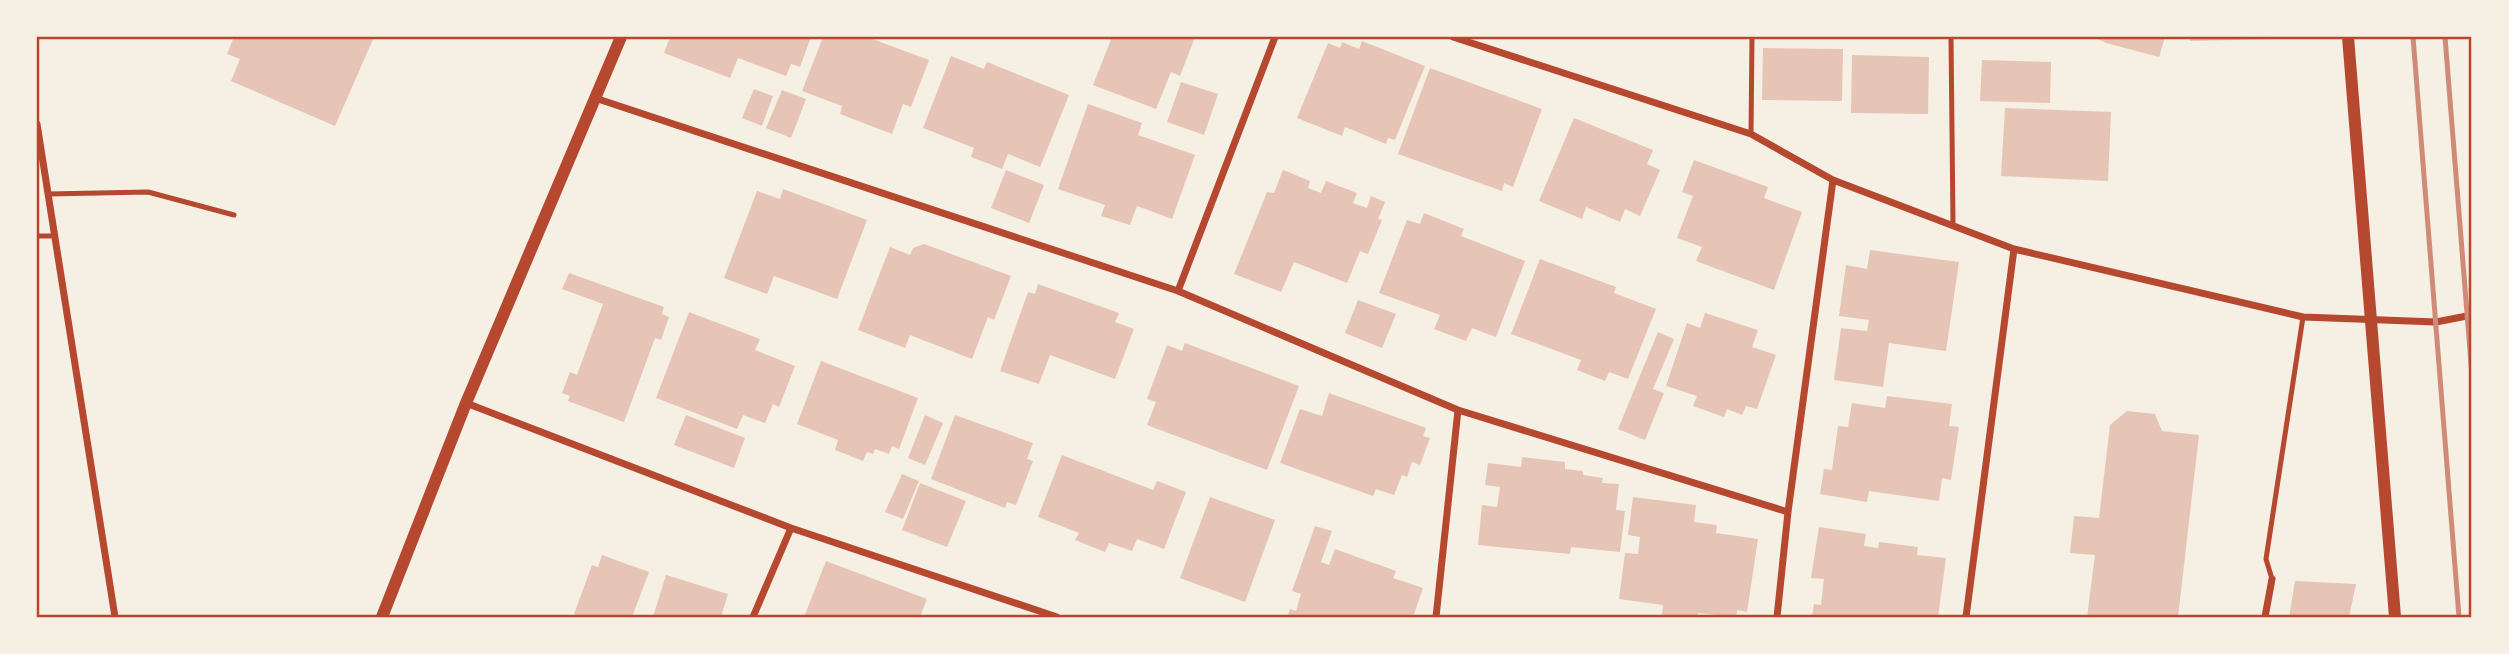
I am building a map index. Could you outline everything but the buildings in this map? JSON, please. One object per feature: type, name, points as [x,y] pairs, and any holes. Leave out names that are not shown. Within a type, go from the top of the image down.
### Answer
[{"type":"street","points":[[382,617],[466,403],[621,37]]},
{"type":"street","points":[[1178,291],[1275,37]]},
{"type":"street","points":[[1453,37],[1751,134],[1833,180],[2014,249],[2303,317],[2436,321],[2472,315]]},
{"type":"street","points":[[2348,37],[2395,617]]},
{"type":"street","points":[[595,98],[1178,291],[1458,410],[1788,512]]},
{"type":"street","points":[[37,124],[115,617]]},
{"type":"street","points":[[1777,617],[1788,512],[1833,180]]},
{"type":"street","points":[[1965,617],[2014,249]]},
{"type":"street","points":[[466,403],[791,528],[1057,617]]},
{"type":"street","points":[[1436,617],[1458,410]]},
{"type":"street","points":[[753,617],[791,528]]},
{"type":"street","points":[[2265,617],[2272,579]]},
{"type":"lane","points":[[1751,134],[1752,37]]},
{"type":"lane","points":[[1951,37],[1953,225]]},
{"type":"lane","points":[[48,194],[148,192],[234,215]]},
{"type":"lane","points":[[37,236],[55,236]]},
{"type":"lane","points":[[2272,579],[2266,559],[2303,317]]},
{"type":"railway","points":[[2413,37],[2459,617]]},
{"type":"railway","points":[[2445,37],[2472,376]]}]
